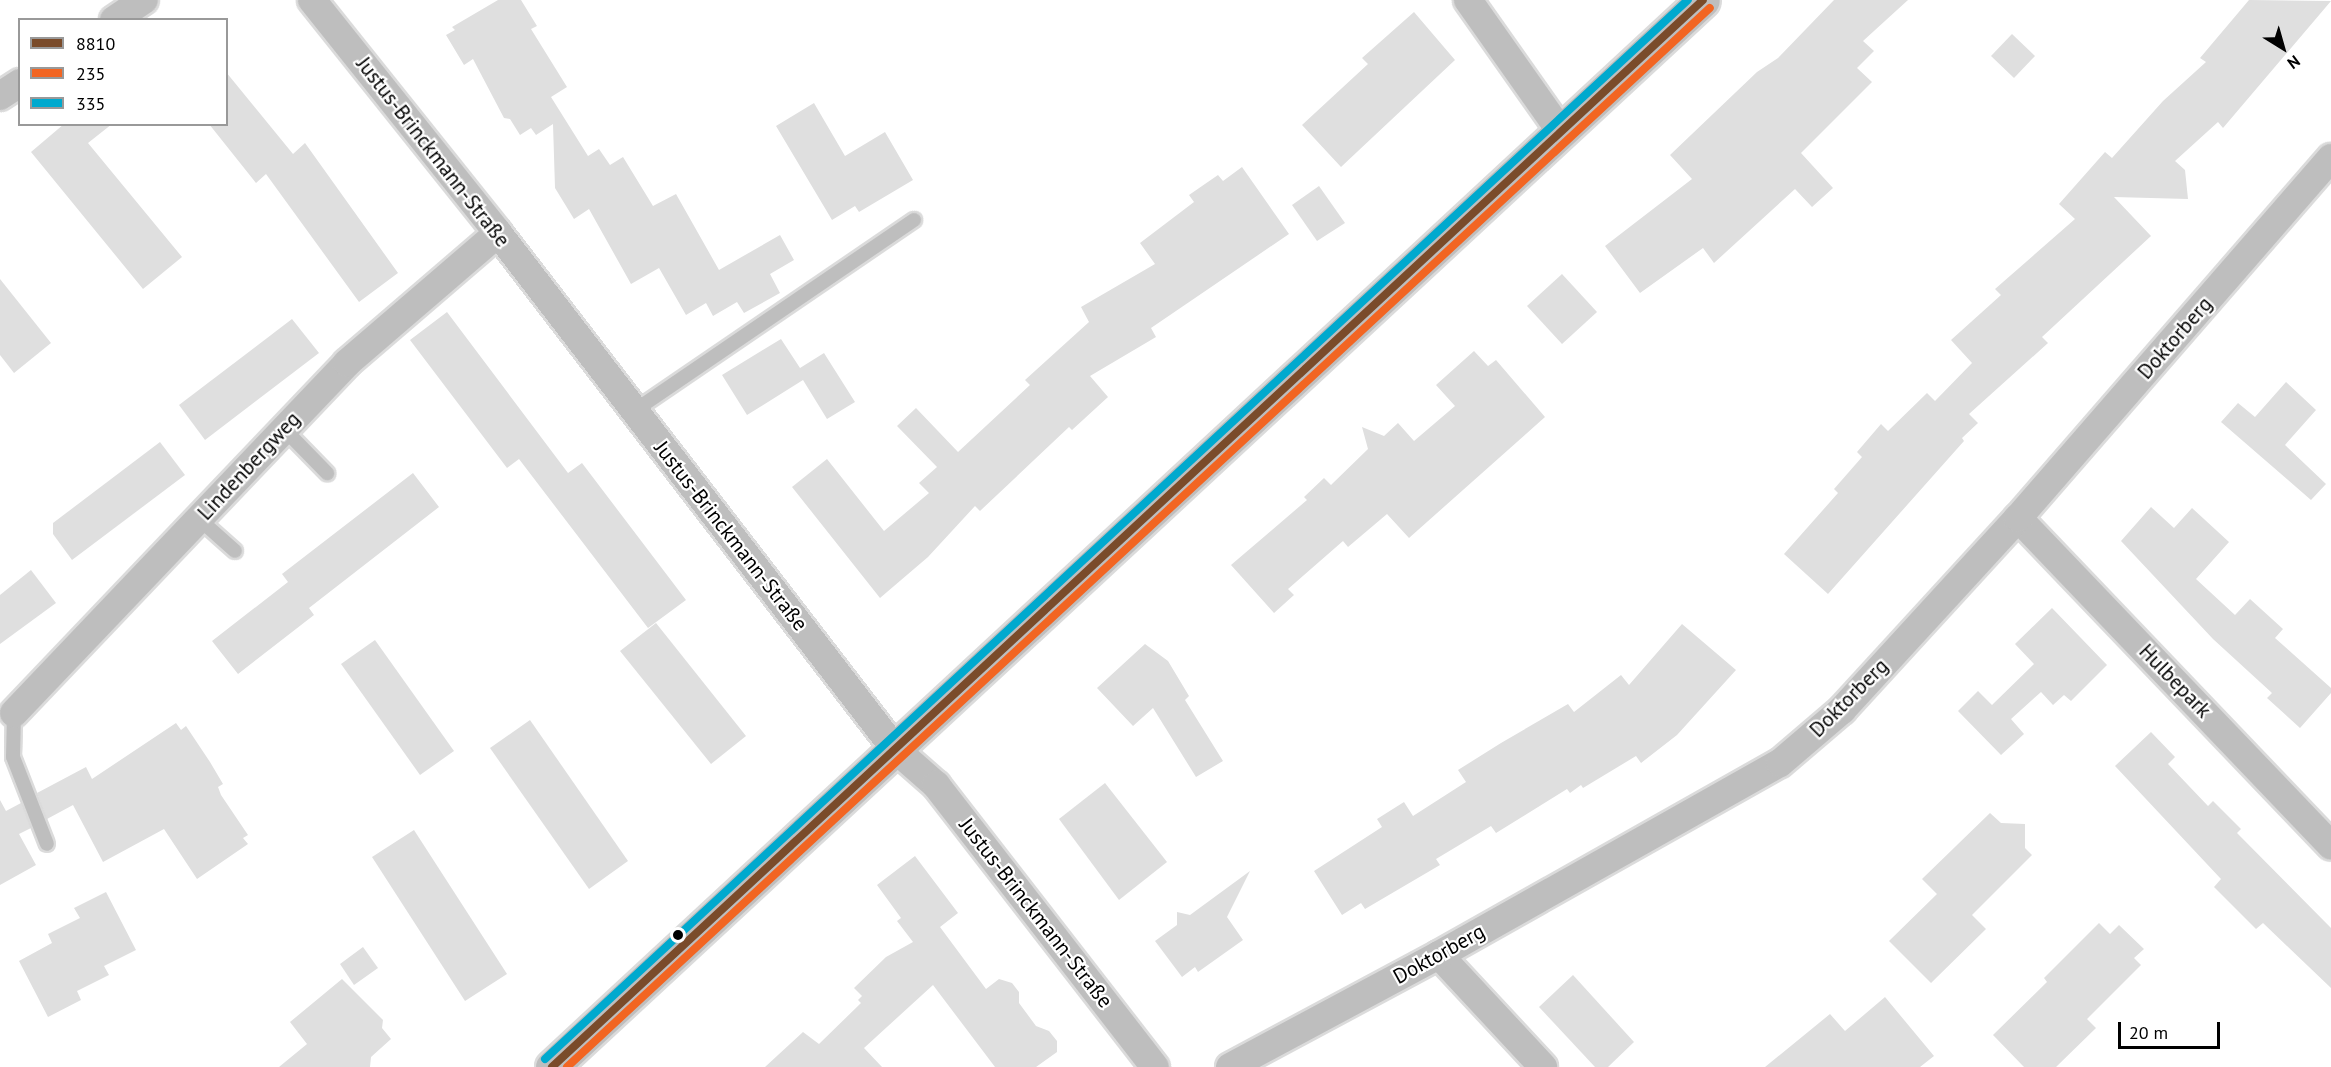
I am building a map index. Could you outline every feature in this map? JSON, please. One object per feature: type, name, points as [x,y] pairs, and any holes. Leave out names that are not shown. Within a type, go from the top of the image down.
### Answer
[{"type":"main road","points":[[552,1067],[1703,0]]},
{"type":"street","points":[[117,18],[144,0]]},
{"type":"street","name":"Justus-Brinckmann-Straße","points":[[312,0],[498,233],[895,749],[936,785],[1155,1067]]},
{"type":"street","points":[[1468,0],[1561,132]]},
{"type":"street","points":[[0,96],[18,84]]},
{"type":"street","name":"Doktorberg","points":[[1230,1067],[1439,955],[1780,763],[1842,710],[2018,518],[2331,158]]},
{"type":"street","name":"Lindenbergweg","points":[[14,713],[347,363],[498,233]]},
{"type":"street","name":"Hulbepark","points":[[2018,518],[2331,845]]},
{"type":"street","points":[[1439,955],[1543,1067]]},
{"type":"lane","points":[[634,411],[914,220]]},
{"type":"lane","points":[[284,429],[327,473]]},
{"type":"lane","points":[[199,519],[235,551]]},
{"type":"lane","points":[[14,713],[13,757],[47,844]]},
{"type":"building","points":[[498,0],[521,0],[537,26],[531,29],[567,87],[551,97],[588,156],[599,149],[610,165],[623,157],[653,206],[676,194],[719,270],[780,235],[794,260],[770,274],[780,293],[744,313],[737,302],[713,316],[706,303],[686,315],[659,268],[631,284],[589,209],[574,219],[555,188],[553,124],[536,135],[531,128],[520,135],[510,119],[504,118],[473,59],[464,65],[446,35],[455,30],[452,27]]},
{"type":"building","points":[[1834,0],[1908,0],[1863,41],[1874,51],[1857,68],[1872,82],[1801,153],[1833,188],[1812,207],[1795,189],[1714,263],[1703,248],[1640,293],[1605,246],[1692,179],[1670,155],[1757,72],[1778,58]]},
{"type":"building","points":[[2249,0],[2331,1],[2223,128],[2218,122],[2175,161],[2185,170],[2188,199],[2114,197],[2151,236],[2042,337],[2048,343],[1969,414],[1978,423],[1962,438],[1964,441],[1828,594],[1784,554],[1838,493],[1834,489],[1862,457],[1857,452],[1881,424],[1888,431],[1927,393],[1935,401],[1972,363],[1951,340],[2001,295],[1995,289],[2075,219],[2059,204],[2105,152],[2112,158],[2163,101],[2206,62],[2200,58]]},
{"type":"building","points":[[1414,12],[1455,60],[1341,167],[1302,125],[1368,64],[1362,58]]},
{"type":"building","points":[[2012,34],[2035,56],[2014,78],[1991,56]]},
{"type":"building","points":[[228,74],[293,154],[305,143],[398,273],[359,302],[266,174],[256,183],[211,126],[228,126]]},
{"type":"building","points":[[814,103],[845,156],[885,132],[913,180],[859,212],[855,206],[832,220],[776,126]]},
{"type":"building","points":[[62,126],[109,126],[88,143],[182,257],[143,289],[31,152]]},
{"type":"building","points":[[1242,167],[1289,234],[1151,328],[1156,337],[1090,376],[1108,397],[1072,430],[1069,427],[980,511],[975,506],[928,557],[880,598],[792,487],[827,459],[884,531],[929,493],[919,483],[937,467],[897,426],[916,408],[958,452],[1030,385],[1025,380],[1089,322],[1081,307],[1155,264],[1140,243],[1194,202],[1189,195],[1218,175],[1223,181]]},
{"type":"building","points":[[1319,186],[1345,223],[1317,241],[1292,205]]},
{"type":"building","points":[[1562,274],[1597,312],[1562,344],[1527,306]]},
{"type":"building","points":[[0,279],[51,343],[14,373],[0,355]]},
{"type":"building","points":[[447,312],[568,473],[582,463],[686,600],[648,628],[519,459],[507,468],[410,340]]},
{"type":"building","points":[[292,319],[319,353],[205,440],[179,405]]},
{"type":"building","points":[[781,339],[800,368],[824,353],[855,402],[827,419],[803,380],[747,415],[722,375]]},
{"type":"building","points":[[1474,351],[1488,366],[1496,360],[1545,417],[1409,538],[1387,514],[1348,547],[1343,541],[1288,589],[1294,595],[1274,613],[1231,565],[1307,500],[1304,497],[1324,478],[1331,485],[1368,449],[1362,427],[1384,436],[1398,423],[1414,441],[1455,406],[1436,385]]},
{"type":"building","points":[[2286,382],[2316,410],[2285,445],[2326,484],[2311,500],[2221,422],[2238,403],[2255,417]]},
{"type":"building","points":[[160,442],[185,475],[72,560],[53,534],[53,523]]},
{"type":"building","points":[[413,473],[439,507],[309,608],[314,615],[238,674],[212,641],[288,582],[282,574]]},
{"type":"building","points":[[2151,507],[2174,528],[2192,508],[2229,542],[2196,579],[2235,615],[2250,599],[2283,629],[2275,638],[2331,688],[2331,693],[2300,728],[2267,698],[2272,693],[2213,639],[2121,541]]},
{"type":"building","points":[[31,570],[56,603],[0,644],[0,595]]},
{"type":"building","points":[[2052,608],[2107,665],[2071,701],[2064,695],[2053,705],[2041,692],[2011,719],[2024,734],[2001,755],[1958,711],[1978,691],[1992,705],[2034,664],[2015,644]]},
{"type":"building","points":[[656,623],[746,736],[711,764],[620,651]]},
{"type":"building","points":[[1682,624],[1736,670],[1677,735],[1641,763],[1636,756],[1583,788],[1581,785],[1570,793],[1567,789],[1496,833],[1491,826],[1436,859],[1440,865],[1365,909],[1361,903],[1342,915],[1314,871],[1382,827],[1377,819],[1404,802],[1413,816],[1466,782],[1458,770],[1501,743],[1568,704],[1574,712],[1621,675],[1629,685]]},
{"type":"building","points":[[375,640],[454,751],[420,775],[341,664]]},
{"type":"building","points":[[1145,644],[1168,661],[1189,696],[1185,700],[1223,761],[1196,777],[1153,708],[1133,726],[1097,688]]},
{"type":"building","points":[[530,720],[628,861],[589,889],[490,748]]},
{"type":"building","points":[[176,723],[181,730],[186,726],[210,762],[223,784],[218,787],[221,795],[248,835],[243,838],[248,844],[197,879],[164,829],[103,862],[73,805],[47,819],[37,793],[86,767],[92,779]]},
{"type":"building","points":[[2151,732],[2175,757],[2168,764],[2208,806],[2213,801],[2241,829],[2237,833],[2331,928],[2331,988],[2263,923],[2256,929],[2214,887],[2221,879],[2115,766]]},
{"type":"building","points":[[1105,783],[1167,862],[1119,900],[1059,819]]},
{"type":"building","points":[[0,800],[6,811],[21,803],[31,828],[19,834],[36,865],[0,885]]},
{"type":"building","points":[[1990,813],[2001,823],[2025,824],[2025,848],[2032,855],[1972,915],[1986,929],[1931,983],[1889,941],[1937,894],[1922,879]]},
{"type":"building","points":[[414,830],[507,974],[465,1001],[372,857]]},
{"type":"building","points":[[915,856],[958,913],[940,927],[986,989],[999,979],[1012,983],[1019,992],[1019,1003],[1036,1026],[1049,1031],[1057,1041],[1057,1052],[1036,1067],[995,1067],[933,985],[864,1048],[882,1067],[765,1067],[803,1032],[819,1044],[861,1003],[858,1000],[862,996],[854,988],[886,957],[913,942],[897,921],[901,918],[877,885]]},
{"type":"building","points":[[1250,871],[1227,917],[1243,940],[1198,972],[1195,967],[1182,977],[1155,941],[1177,925],[1177,912],[1190,915]]},
{"type":"building","points":[[106,892],[136,950],[104,966],[109,975],[77,991],[81,1000],[48,1017],[19,961],[52,943],[48,934],[80,918],[74,908]]},
{"type":"building","points":[[2099,923],[2110,934],[2119,925],[2144,949],[2134,958],[2141,965],[2087,1019],[2096,1028],[2056,1067],[2024,1067],[1993,1035],[2047,982],[2044,978]]},
{"type":"building","points":[[363,947],[378,968],[354,985],[340,964]]},
{"type":"building","points":[[1573,975],[1634,1042],[1608,1067],[1595,1067],[1539,1007]]},
{"type":"building","points":[[342,979],[383,1020],[382,1028],[391,1039],[371,1057],[370,1067],[279,1067],[307,1044],[290,1022]]},
{"type":"building","points":[[1885,997],[1934,1056],[1920,1067],[1765,1067],[1830,1014],[1845,1031]]},
{"type":"transit line","name":"335","points":[[545,1059],[1688,0]]},
{"type":"transit line","name":"8810","points":[[552,1067],[1703,0]]},
{"type":"transit line","name":"235","points":[[567,1067],[1710,8]]}]
